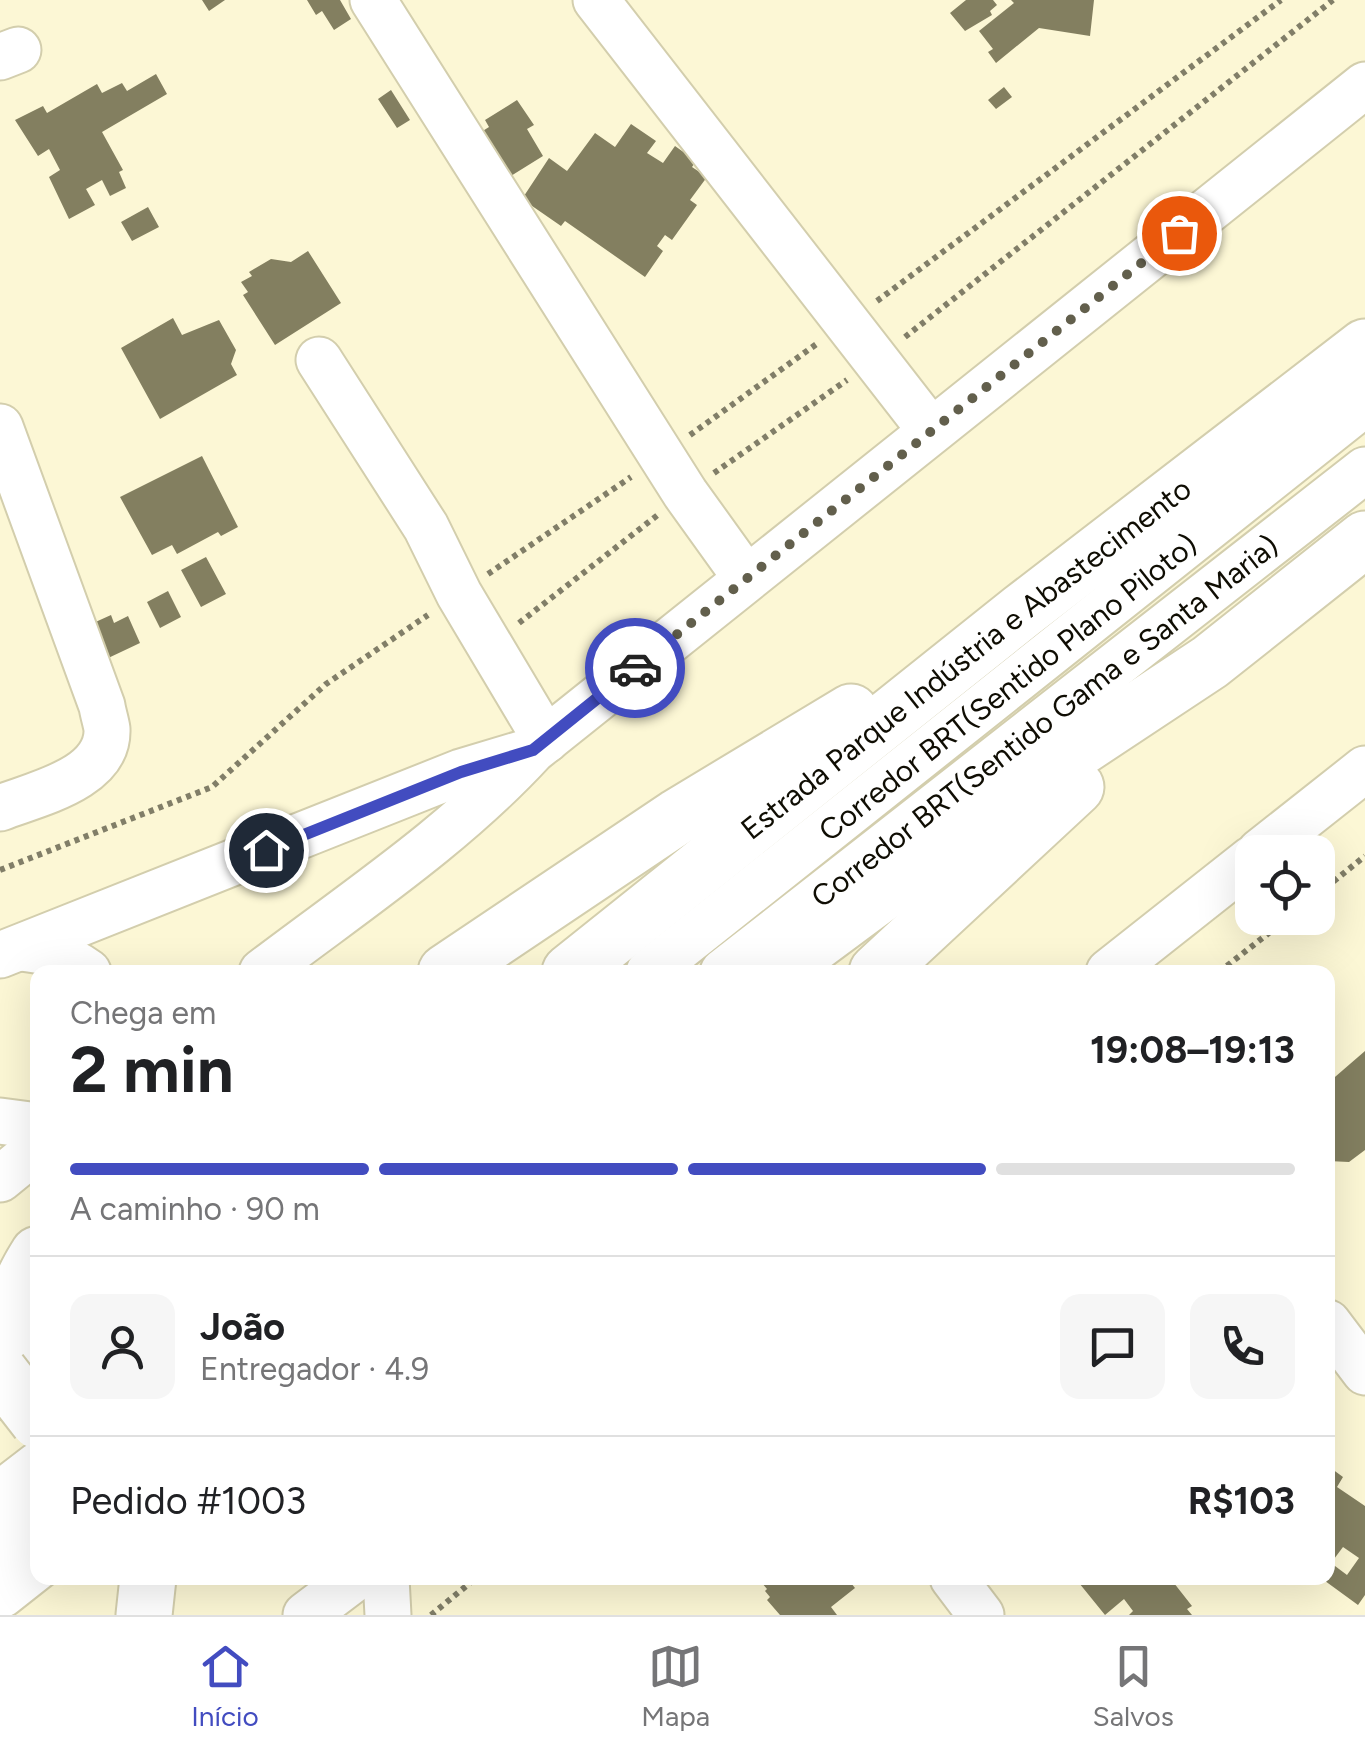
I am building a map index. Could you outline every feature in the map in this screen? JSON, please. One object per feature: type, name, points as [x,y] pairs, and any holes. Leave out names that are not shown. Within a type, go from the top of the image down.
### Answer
[{"type":"highway","name":"Estrada Parque Indústria e Abastecimento","points":[[579,965],[1022,611],[1365,347]]},
{"type":"highway","points":[[884,965],[1210,662],[1365,538]]},
{"type":"highway","points":[[456,965],[677,817],[1022,611]]},
{"type":"highway","points":[[785,965],[1062,760],[1210,662]]},
{"type":"highway","points":[[30,1270],[18,1294],[15,1321],[30,1392]]},
{"type":"highway","points":[[0,1430],[30,1406]]},
{"type":"highway","points":[[0,1590],[30,1566]]},
{"type":"highway","points":[[144,1615],[147,1585]]},
{"type":"street","points":[[373,0],[685,494],[746,578]]},
{"type":"street","points":[[596,0],[932,431]]},
{"type":"street","points":[[271,965],[457,823],[540,745],[1365,85]]},
{"type":"street","points":[[319,360],[426,527],[540,745]]},
{"type":"street","name":"Corredor BRT(Sentido Plano Piloto)","points":[[657,965],[1365,404]]},
{"type":"street","points":[[0,428],[102,706],[108,732],[100,755],[86,770],[0,808]]},
{"type":"street","name":"Corredor BRT(Sentido Gama e Santa Maria)","points":[[733,965],[1365,470]]},
{"type":"street","points":[[6,952],[461,772],[540,745]]},
{"type":"street","points":[[1282,835],[1365,770]]},
{"type":"street","points":[[1119,965],[1235,873]]},
{"type":"street","points":[[6,952],[47,951],[78,965]]},
{"type":"street","points":[[0,1121],[30,1125]]},
{"type":"street","points":[[0,1179],[30,1155]]},
{"type":"street","points":[[1335,1332],[1365,1372]]},
{"type":"street","points":[[0,1494],[30,1470]]},
{"type":"street","points":[[0,1544],[30,1520]]},
{"type":"street","points":[[386,1585],[388,1615]]},
{"type":"street","points":[[958,1585],[981,1615]]},
{"type":"path","points":[[491,645],[685,494],[878,358],[1334,0]]},
{"type":"path","points":[[1335,880],[1365,856]]},
{"type":"path","points":[[1228,965],[1266,935]]},
{"type":"path","points":[[432,1615],[468,1585]]},
{"type":"building","points":[[202,0],[225,0],[209,11]]},
{"type":"building","points":[[307,0],[340,0],[351,19],[334,30],[322,11],[316,15]]},
{"type":"building","points":[[966,0],[993,0],[997,5],[990,11],[992,15],[965,31],[950,13]]},
{"type":"building","points":[[1011,0],[1094,0],[1090,36],[1039,28],[996,63],[988,52],[993,49],[979,31],[1014,3]]},
{"type":"building","points":[[156,74],[167,94],[102,132],[123,170],[119,172],[126,188],[110,196],[102,180],[86,189],[95,205],[69,219],[49,177],[60,170],[49,149],[38,156],[15,120],[43,106],[47,113],[97,84],[102,93],[122,83],[127,91]]},
{"type":"building","points":[[1004,87],[1012,97],[996,109],[988,100]]},
{"type":"building","points":[[391,90],[410,120],[397,128],[378,99]]},
{"type":"building","points":[[517,100],[534,125],[527,129],[543,156],[498,184],[470,139],[489,127],[485,120]]},
{"type":"building","points":[[631,124],[656,141],[647,153],[663,163],[675,146],[696,161],[692,167],[707,177],[690,200],[697,205],[672,240],[665,235],[657,246],[663,251],[645,277],[565,221],[561,226],[522,199],[549,158],[567,171],[595,133],[615,147]]},
{"type":"building","points":[[148,207],[159,227],[132,241],[121,222]]},
{"type":"building","points":[[308,251],[341,303],[275,345],[243,295],[248,292],[241,282],[252,276],[249,272],[271,259],[291,262]]},
{"type":"building","points":[[173,318],[182,335],[219,320],[236,350],[231,364],[237,375],[160,419],[121,348]]},
{"type":"building","points":[[202,456],[238,527],[221,536],[218,532],[177,554],[172,545],[152,555],[120,497]]},
{"type":"building","points":[[206,557],[226,594],[201,607],[181,570]]},
{"type":"building","points":[[168,591],[181,617],[160,628],[147,602]]},
{"type":"building","points":[[111,615],[114,623],[128,616],[140,643],[104,660],[80,629]]},
{"type":"building","points":[[1365,1051],[1365,1150],[1349,1162],[1335,1161],[1335,1077]]},
{"type":"building","points":[[1335,1471],[1343,1477],[1337,1487],[1365,1506],[1365,1595],[1358,1605],[1331,1585],[1335,1585],[1335,1566],[1347,1575],[1359,1558],[1343,1547],[1335,1558]]},
{"type":"building","points":[[764,1585],[855,1588],[831,1607],[837,1615],[780,1615],[767,1600]]},
{"type":"building","points":[[1081,1585],[1176,1585],[1192,1606],[1187,1609],[1192,1615],[1129,1615],[1133,1611],[1124,1599],[1105,1615]]},
{"type":"way so far","points":[[635,668],[1179,233]]},
{"type":"route","points":[[266,850],[461,772],[533,750],[635,668]]}]
